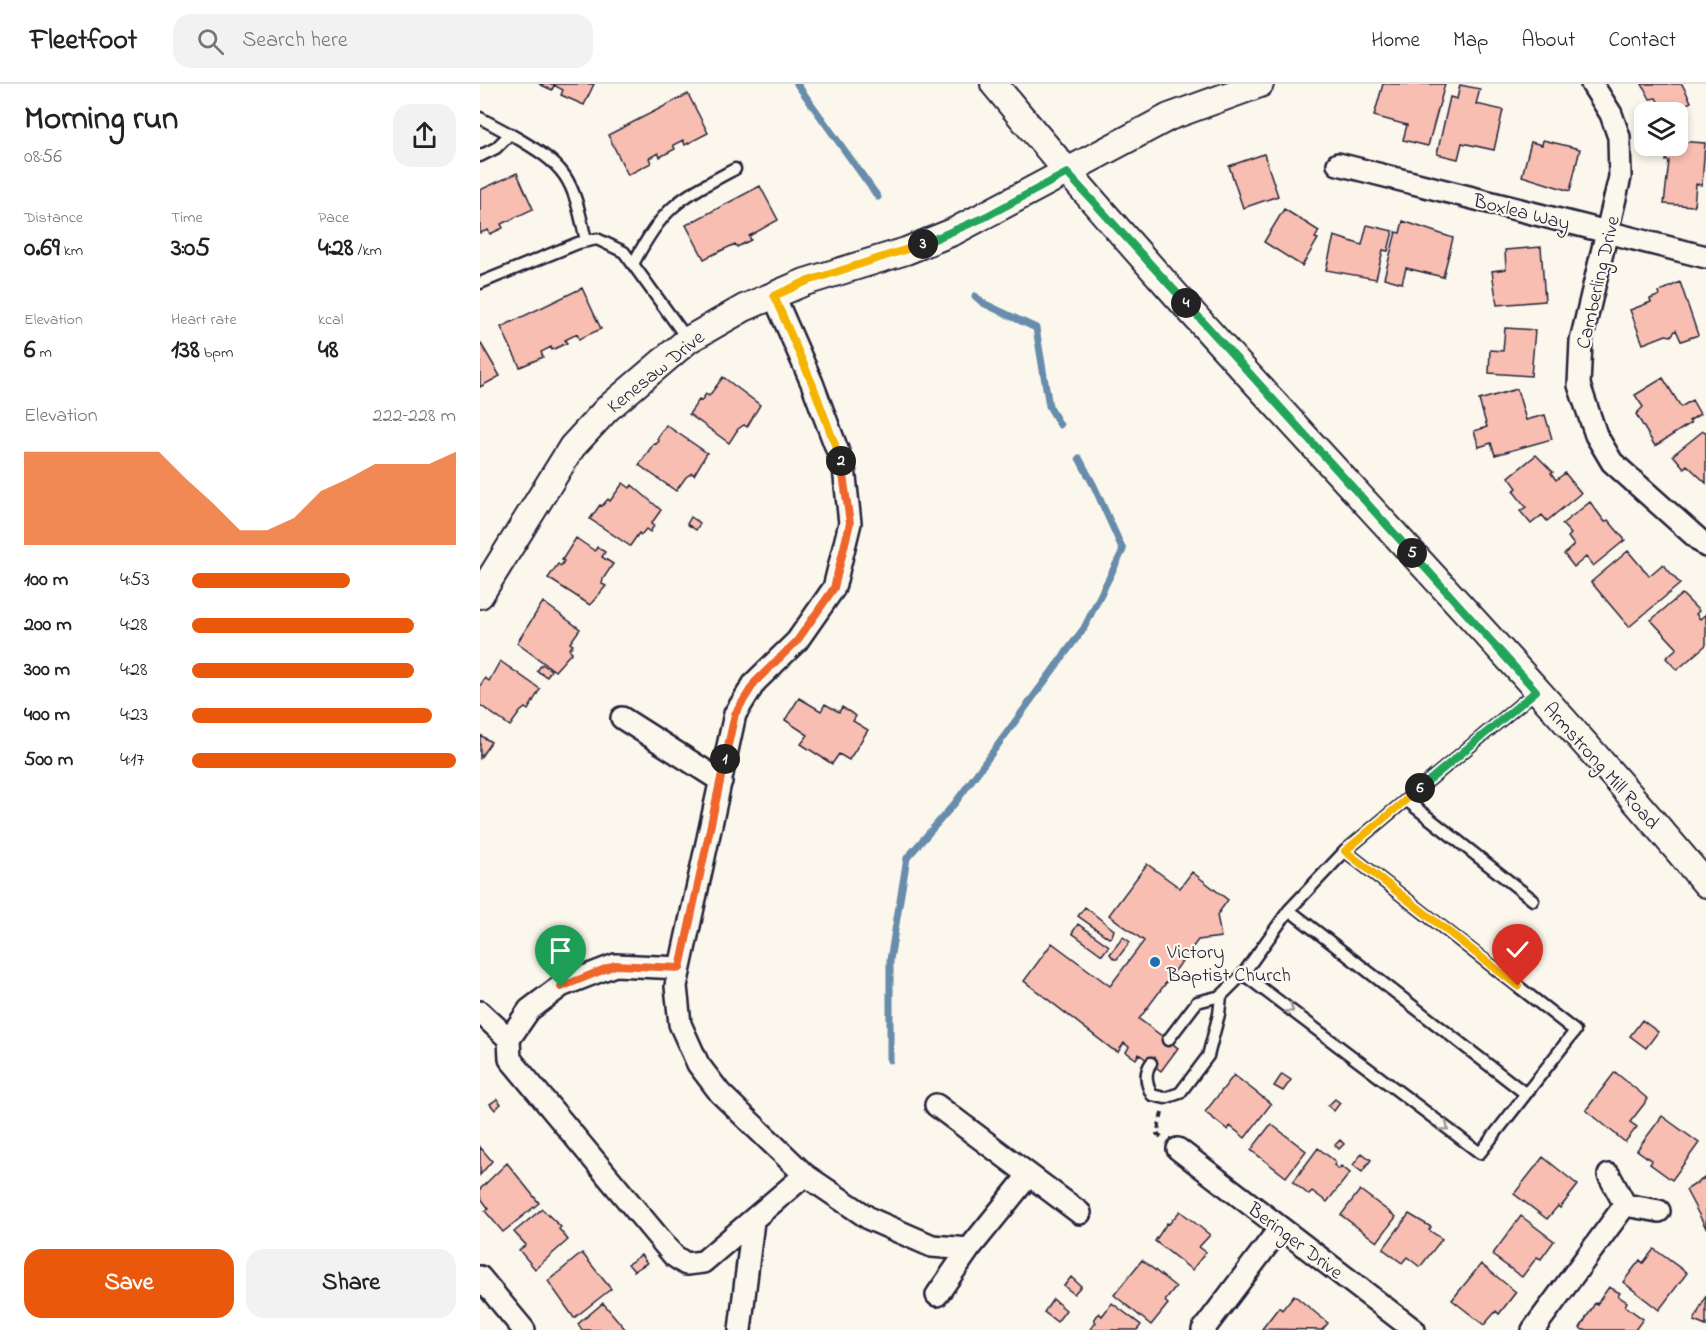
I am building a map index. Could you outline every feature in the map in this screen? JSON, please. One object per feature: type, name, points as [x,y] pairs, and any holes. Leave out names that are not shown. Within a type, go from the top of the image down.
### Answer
[{"type":"street","name":"Armstrong Mill Road","points":[[994,84],[1067,173],[1536,691],[1706,884]]},
{"type":"street","name":"Kenesaw Drive","points":[[1169,117],[1209,84]]},
{"type":"street","name":"Kenesaw Drive","points":[[480,595],[572,447],[607,409],[688,340],[744,308],[805,282],[906,251],[953,232],[1169,117],[1260,84]]},
{"type":"street","name":"Camberling Drive","points":[[1592,84],[1611,114],[1621,155],[1616,201],[1581,341],[1579,385],[1585,409],[1596,435],[1612,462],[1706,546]]},
{"type":"street","name":"Boxlea Way","points":[[1338,164],[1706,257]]},
{"type":"street","points":[[774,296],[812,383],[844,468],[850,523],[834,588],[797,641],[755,682],[735,714],[676,986],[680,1024],[698,1064],[720,1093],[806,1175],[881,1224],[932,1246],[969,1249]]},
{"type":"street","points":[[622,718],[721,781]]},
{"type":"street","points":[[680,968],[615,965],[561,987],[530,1010],[509,1040],[510,1059],[674,1256],[686,1264],[703,1262],[806,1175]]},
{"type":"street","points":[[480,1012],[509,1040]]},
{"type":"street","points":[[936,1105],[1028,1176],[1080,1212]]},
{"type":"street","name":"Beringer Drive","points":[[1178,1149],[1414,1330]]},
{"type":"street","points":[[1609,1175],[1625,1205]]},
{"type":"street","points":[[937,1295],[969,1249],[1028,1176]]},
{"type":"street","points":[[1625,1205],[1659,1211]]},
{"type":"street","points":[[1533,1330],[1625,1205]]},
{"type":"street","points":[[740,1330],[753,1221]]},
{"type":"street","points":[[1203,1330],[1280,1228]]},
{"type":"street","points":[[480,1277],[524,1330]]},
{"type":"lane","points":[[480,118],[547,155],[565,175],[577,202],[586,241]]},
{"type":"lane","points":[[480,156],[496,148],[510,134]]},
{"type":"lane","points":[[633,264],[652,229],[668,209],[684,196],[735,169]]},
{"type":"lane","points":[[480,283],[586,241],[597,239],[624,252],[688,340]]},
{"type":"lane","points":[[1168,1040],[1197,1002],[1221,996],[1243,974],[1289,910],[1345,851],[1536,691]]},
{"type":"lane","points":[[1406,800],[1533,900]]},
{"type":"lane","points":[[1243,974],[1479,1153],[1575,1031],[1345,851]]},
{"type":"lane","points":[[1289,910],[1526,1094]]},
{"type":"lane","points":[[1151,1063],[1146,1070],[1147,1085],[1152,1095],[1165,1098],[1180,1094],[1208,1056],[1219,1014],[1221,996]]},
{"type":"path","points":[[1165,1098],[1157,1134],[1178,1149]]},
{"type":"building","points":[[539,84],[594,84],[584,105],[561,95],[563,90],[554,85],[552,90]]},
{"type":"building","points":[[1383,84],[1445,84],[1428,146],[1403,140],[1407,125],[1374,116]]},
{"type":"building","points":[[1642,84],[1682,84],[1691,102],[1658,102],[1656,98],[1650,99]]},
{"type":"building","points":[[1460,85],[1480,89],[1476,104],[1503,110],[1494,150],[1462,143],[1458,159],[1437,154],[1450,97],[1457,99]]},
{"type":"building","points":[[688,94],[708,133],[685,145],[683,140],[673,145],[675,149],[660,157],[658,153],[649,158],[651,163],[628,175],[608,135]]},
{"type":"building","points":[[1543,140],[1580,149],[1570,191],[1522,176],[1531,142],[1542,145]]},
{"type":"building","points":[[1688,142],[1705,143],[1702,185],[1696,184],[1694,206],[1664,204],[1669,161],[1666,161],[1666,156],[1688,156]]},
{"type":"building","points":[[1264,154],[1278,196],[1243,208],[1229,166]]},
{"type":"building","points":[[517,173],[533,209],[501,224],[503,228],[490,234],[488,230],[480,233],[480,190]]},
{"type":"building","points":[[760,186],[778,220],[749,236],[751,240],[737,247],[735,244],[704,259],[686,225]]},
{"type":"building","points":[[1284,209],[1319,231],[1315,238],[1318,239],[1302,266],[1264,242]]},
{"type":"building","points":[[1403,221],[1453,238],[1443,277],[1406,268],[1402,283],[1384,278],[1396,232],[1400,233]]},
{"type":"building","points":[[1367,225],[1393,231],[1388,251],[1383,250],[1376,279],[1326,270],[1334,236],[1362,245]]},
{"type":"building","points":[[1541,247],[1545,301],[1497,305],[1492,271],[1506,269],[1505,250]]},
{"type":"building","points":[[1680,282],[1698,335],[1681,341],[1676,330],[1671,336],[1666,335],[1643,344],[1630,310],[1651,302],[1650,299],[1660,295],[1659,292]]},
{"type":"building","points":[[582,288],[601,329],[579,339],[577,334],[565,340],[567,343],[541,352],[543,357],[520,367],[501,327]]},
{"type":"building","points":[[1505,328],[1535,330],[1531,376],[1489,373],[1490,350],[1503,351]]},
{"type":"building","points":[[480,342],[500,376],[480,387]]},
{"type":"building","points":[[723,377],[760,405],[747,427],[744,425],[738,429],[729,443],[689,414],[699,400],[701,401],[706,394],[709,396]]},
{"type":"building","points":[[1663,378],[1681,407],[1692,400],[1700,414],[1689,421],[1691,423],[1655,446],[1636,414],[1643,407],[1635,395]]},
{"type":"building","points":[[1517,389],[1526,420],[1545,415],[1552,439],[1495,455],[1491,443],[1479,447],[1474,431],[1487,427],[1479,400]]},
{"type":"building","points":[[666,425],[707,453],[694,475],[692,473],[686,477],[676,491],[639,465],[654,443],[659,441],[657,439]]},
{"type":"building","points":[[1703,431],[1706,432],[1706,483],[1687,465],[1684,468],[1673,455]]},
{"type":"building","points":[[1536,455],[1553,472],[1551,473],[1556,480],[1565,473],[1581,493],[1547,521],[1542,515],[1531,524],[1520,511],[1526,507],[1513,491],[1517,488],[1509,477]]},
{"type":"building","points":[[623,483],[630,488],[632,485],[661,510],[651,524],[654,526],[650,532],[646,529],[641,535],[639,533],[630,546],[590,519],[600,505],[602,506],[608,499],[610,501]]},
{"type":"building","points":[[1590,502],[1605,522],[1608,520],[1625,540],[1593,566],[1586,557],[1574,567],[1564,554],[1574,545],[1568,537],[1571,534],[1562,524]]},
{"type":"building","points":[[691,517],[700,523],[696,530],[687,524]]},
{"type":"building","points":[[576,538],[595,551],[597,547],[605,552],[602,557],[613,564],[603,579],[602,584],[606,586],[590,605],[548,578],[558,564],[561,566],[564,561],[562,560]]},
{"type":"building","points":[[1628,551],[1649,576],[1663,564],[1680,584],[1629,627],[1591,582]]},
{"type":"building","points":[[1682,594],[1699,611],[1696,614],[1700,619],[1706,614],[1706,645],[1677,670],[1666,658],[1677,648],[1651,620]]},
{"type":"building","points":[[543,602],[580,629],[570,643],[573,645],[569,649],[572,652],[555,671],[517,643]]},
{"type":"building","points":[[500,661],[540,689],[528,710],[525,708],[520,712],[510,726],[480,705],[480,686],[485,678],[489,681]]},
{"type":"building","points":[[542,664],[551,670],[547,677],[537,671]]},
{"type":"building","points":[[799,698],[821,711],[825,704],[839,712],[842,707],[856,716],[853,721],[868,730],[849,760],[839,754],[832,764],[801,744],[808,735],[785,720]]},
{"type":"building","points":[[480,735],[491,742],[480,758]]},
{"type":"building","name":"Victory Baptist Church","points":[[1147,864],[1180,888],[1192,872],[1228,900],[1217,915],[1221,937],[1198,940],[1139,1019],[1178,1048],[1161,1071],[1139,1054],[1136,1059],[1126,1052],[1129,1047],[1124,1043],[1118,1052],[1112,1049],[1024,981],[1052,943],[1110,986],[1144,941],[1109,915]]},
{"type":"building","points":[[1085,907],[1114,930],[1112,936],[1109,938],[1078,916]]},
{"type":"building","points":[[1078,924],[1109,946],[1102,955],[1072,933]]},
{"type":"building","points":[[1123,937],[1130,942],[1117,959],[1114,959],[1110,954]]},
{"type":"building","points":[[1642,1020],[1658,1032],[1646,1048],[1630,1036]]},
{"type":"building","points":[[1615,1072],[1648,1099],[1630,1122],[1637,1127],[1625,1142],[1586,1110]]},
{"type":"building","points":[[1282,1074],[1291,1080],[1283,1091],[1274,1086]]},
{"type":"building","points":[[1234,1075],[1271,1104],[1245,1138],[1230,1126],[1228,1130],[1205,1112]]},
{"type":"building","points":[[497,1099],[501,1104],[495,1110],[490,1104]]},
{"type":"building","points":[[1335,1099],[1340,1103],[1334,1111],[1328,1106]]},
{"type":"building","points":[[1662,1116],[1699,1143],[1672,1180],[1650,1164],[1652,1161],[1637,1150]]},
{"type":"building","points":[[1271,1124],[1306,1151],[1286,1177],[1251,1150]]},
{"type":"building","points":[[1340,1140],[1344,1144],[1339,1149],[1335,1145]]},
{"type":"building","points":[[480,1147],[492,1161],[480,1175]]},
{"type":"building","points":[[1318,1148],[1336,1162],[1334,1165],[1339,1169],[1341,1166],[1350,1173],[1327,1202],[1312,1191],[1309,1195],[1293,1182]]},
{"type":"building","points":[[1362,1153],[1371,1160],[1362,1172],[1353,1165]]},
{"type":"building","points":[[1543,1157],[1578,1185],[1560,1208],[1558,1206],[1547,1219],[1514,1194]]},
{"type":"building","points":[[507,1163],[539,1203],[503,1232],[485,1211],[489,1209],[480,1197],[480,1189]]},
{"type":"building","points":[[1706,1177],[1706,1228],[1686,1190]]},
{"type":"building","points":[[1360,1190],[1396,1217],[1377,1242],[1341,1215]]},
{"type":"building","points":[[542,1209],[561,1227],[559,1229],[568,1240],[535,1269],[519,1250],[526,1245],[514,1232]]},
{"type":"building","points":[[1180,1211],[1210,1235],[1199,1247],[1206,1252],[1192,1270],[1155,1241],[1167,1223],[1169,1224]]},
{"type":"building","points":[[1409,1214],[1431,1227],[1429,1230],[1442,1239],[1420,1267],[1407,1257],[1402,1263],[1383,1249]]},
{"type":"building","points":[[1521,1216],[1554,1241],[1541,1259],[1537,1257],[1522,1277],[1492,1255]]},
{"type":"building","points":[[1654,1249],[1687,1273],[1659,1310],[1623,1282],[1640,1260],[1643,1263]]},
{"type":"building","points":[[582,1253],[611,1289],[574,1318],[548,1281]]},
{"type":"building","points":[[641,1255],[647,1263],[634,1271],[628,1264]]},
{"type":"building","points":[[1142,1260],[1176,1287],[1165,1301],[1168,1304],[1151,1325],[1114,1295]]},
{"type":"building","points":[[1481,1264],[1516,1292],[1499,1314],[1496,1311],[1484,1325],[1452,1300]]},
{"type":"building","points":[[1071,1277],[1081,1286],[1074,1294],[1064,1286]]},
{"type":"building","points":[[1609,1287],[1620,1293],[1618,1296],[1627,1302],[1625,1306],[1643,1319],[1635,1330],[1583,1330],[1580,1328],[1595,1303],[1597,1304]]},
{"type":"building","points":[[1294,1295],[1328,1323],[1322,1330],[1262,1329],[1279,1307],[1282,1310]]},
{"type":"building","points":[[1706,1295],[1706,1326],[1694,1321]]},
{"type":"building","points":[[1053,1299],[1066,1310],[1057,1322],[1044,1312]]},
{"type":"building","points":[[603,1303],[626,1330],[582,1330],[578,1324]]},
{"type":"building","points":[[1112,1303],[1141,1325],[1137,1330],[1090,1330],[1099,1313],[1102,1316]]},
{"type":"waterway","points":[[797,84],[878,197]]},
{"type":"waterway","points":[[975,296],[983,303],[1036,328],[1049,406],[1060,425]]},
{"type":"waterway","points":[[890,1060],[890,960],[907,858],[955,803],[1084,628],[1123,550],[1079,458]]},
{"type":"place","name":"Victory Baptist Church","points":[[1155,962]]},
{"type":"route","points":[[561,987],[615,965],[680,968],[735,714],[755,682],[797,641],[834,588],[850,523],[844,468],[812,383],[774,296],[805,282],[906,251],[953,232],[1067,173],[1536,691],[1345,851],[1518,986]]}]
